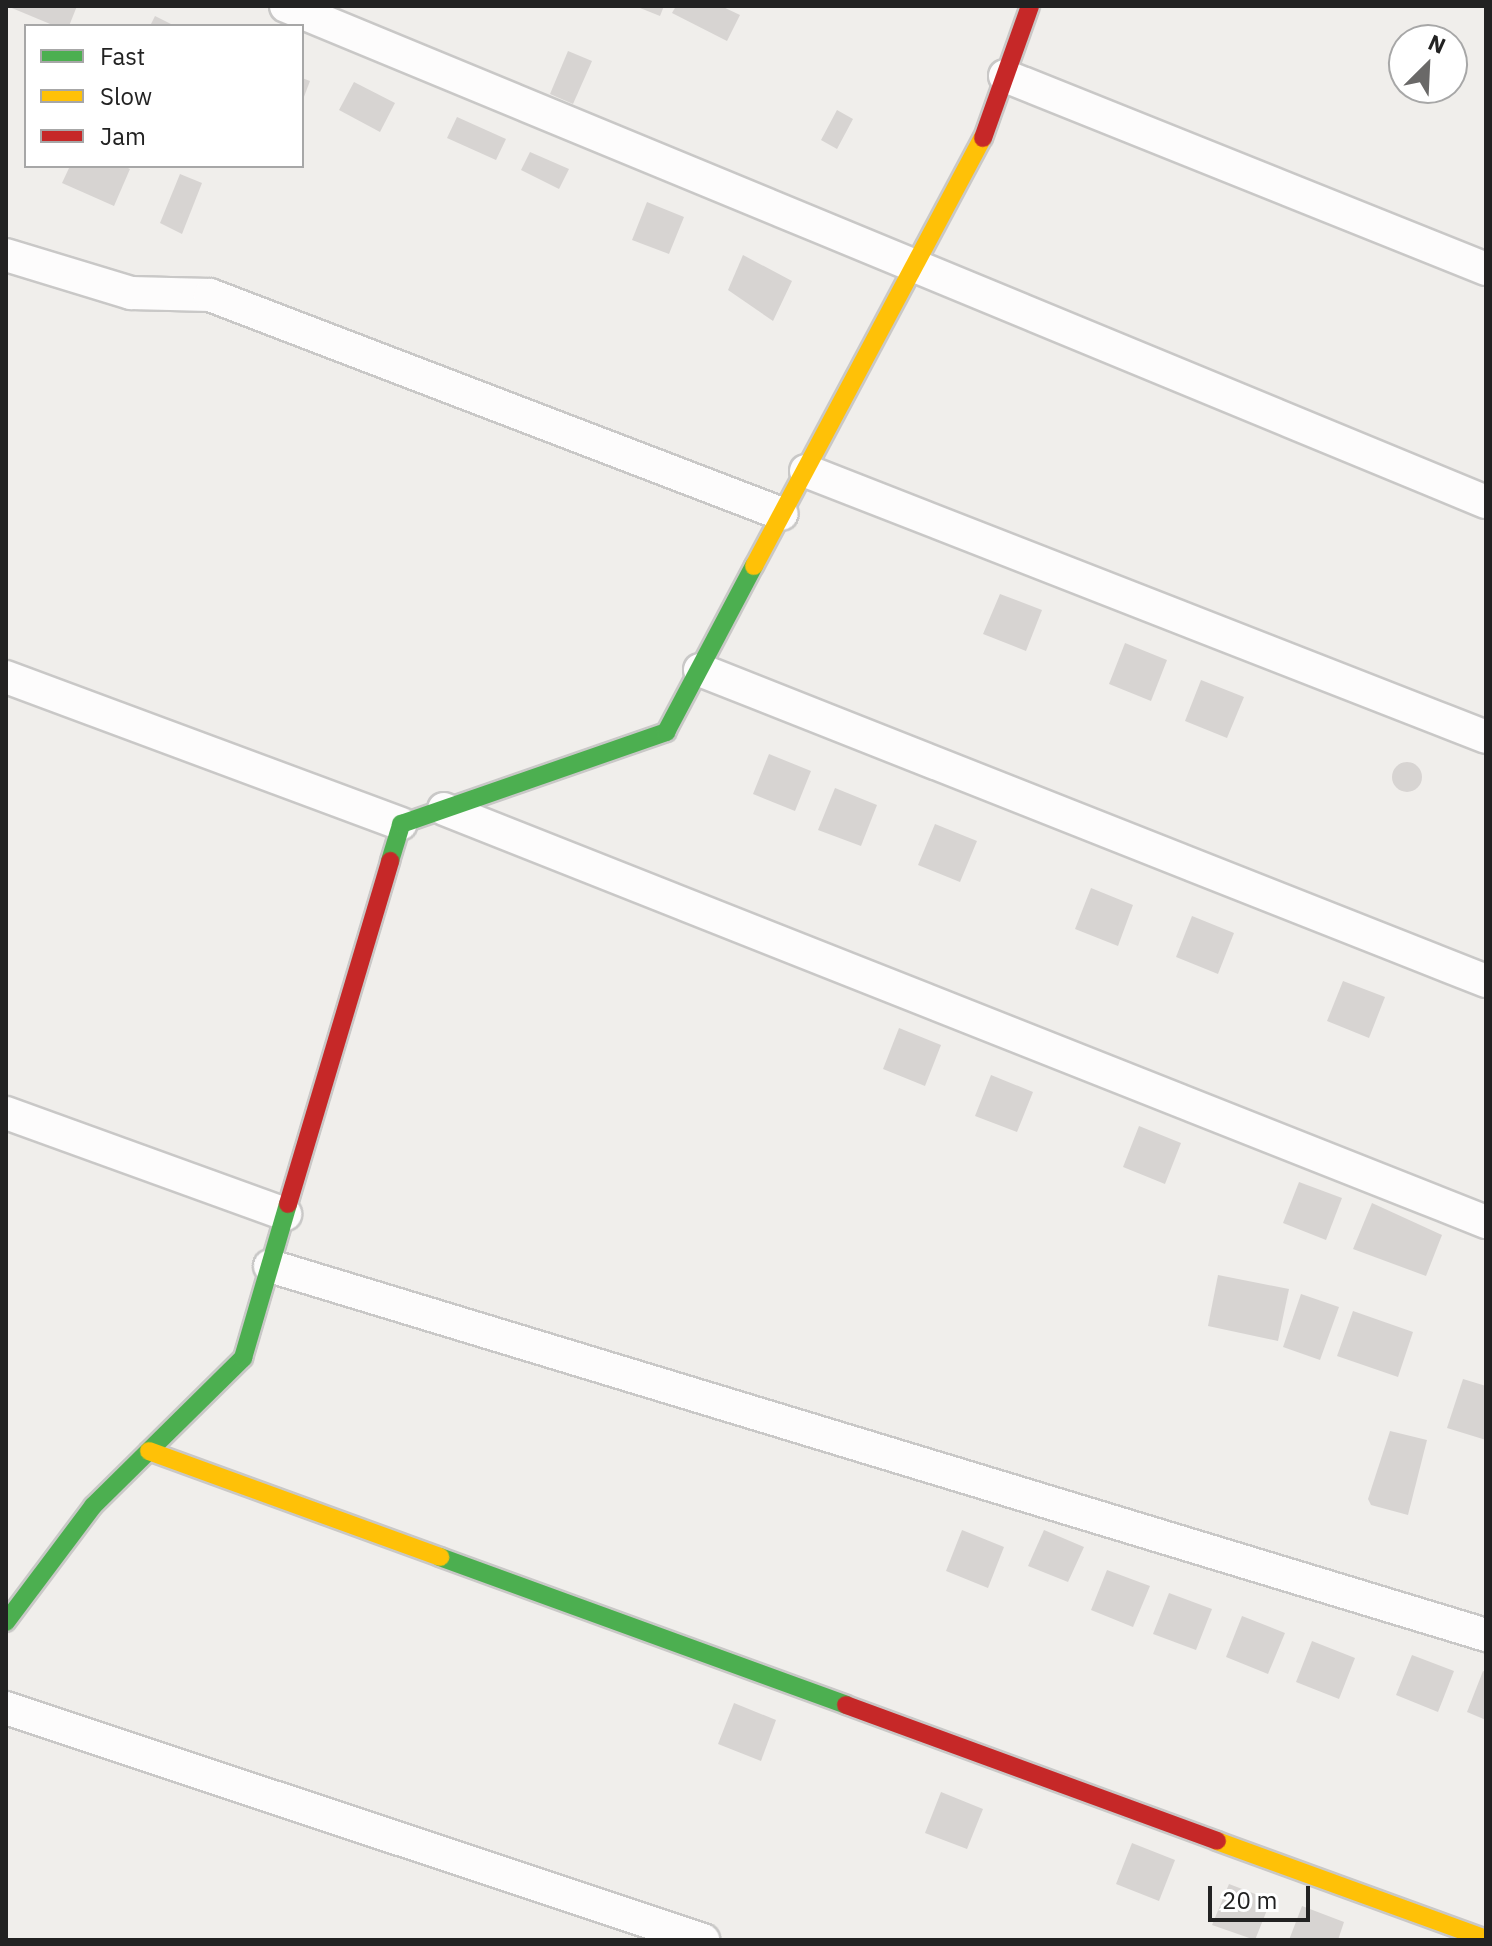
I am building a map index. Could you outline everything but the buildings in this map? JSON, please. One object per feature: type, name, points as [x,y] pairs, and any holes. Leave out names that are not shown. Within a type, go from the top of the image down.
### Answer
[{"type":"street","points":[[286,6],[1486,502]]},
{"type":"street","points":[[6,677],[401,824],[666,732],[985,134],[1030,6]]},
{"type":"street","points":[[1005,76],[1486,269]]},
{"type":"street","points":[[6,255],[131,293],[210,295],[782,514]]},
{"type":"street","points":[[806,471],[1486,737]]},
{"type":"street","points":[[700,670],[1486,981]]},
{"type":"street","points":[[444,809],[1486,1222]]},
{"type":"street","points":[[6,1622],[93,1506],[243,1358],[401,824]]},
{"type":"street","points":[[6,1113],[285,1214]]},
{"type":"street","points":[[270,1266],[1486,1635]]},
{"type":"street","points":[[149,1451],[1486,1939]]},
{"type":"street","points":[[6,1708],[703,1940]]},
{"type":"traffic: fast","points":[[390,861],[401,824],[666,732],[754,566]]},
{"type":"traffic: fast","points":[[6,1622],[93,1506],[243,1358],[288,1204]]},
{"type":"traffic: fast","points":[[440,1557],[846,1705]]},
{"type":"traffic: slow","points":[[754,566],[983,138]]},
{"type":"traffic: slow","points":[[149,1451],[440,1557]]},
{"type":"traffic: slow","points":[[1217,1841],[1486,1939]]},
{"type":"traffic: jam","points":[[983,138],[1030,6]]},
{"type":"traffic: jam","points":[[288,1204],[390,861]]},
{"type":"traffic: jam","points":[[846,1705],[1217,1841]]}]
